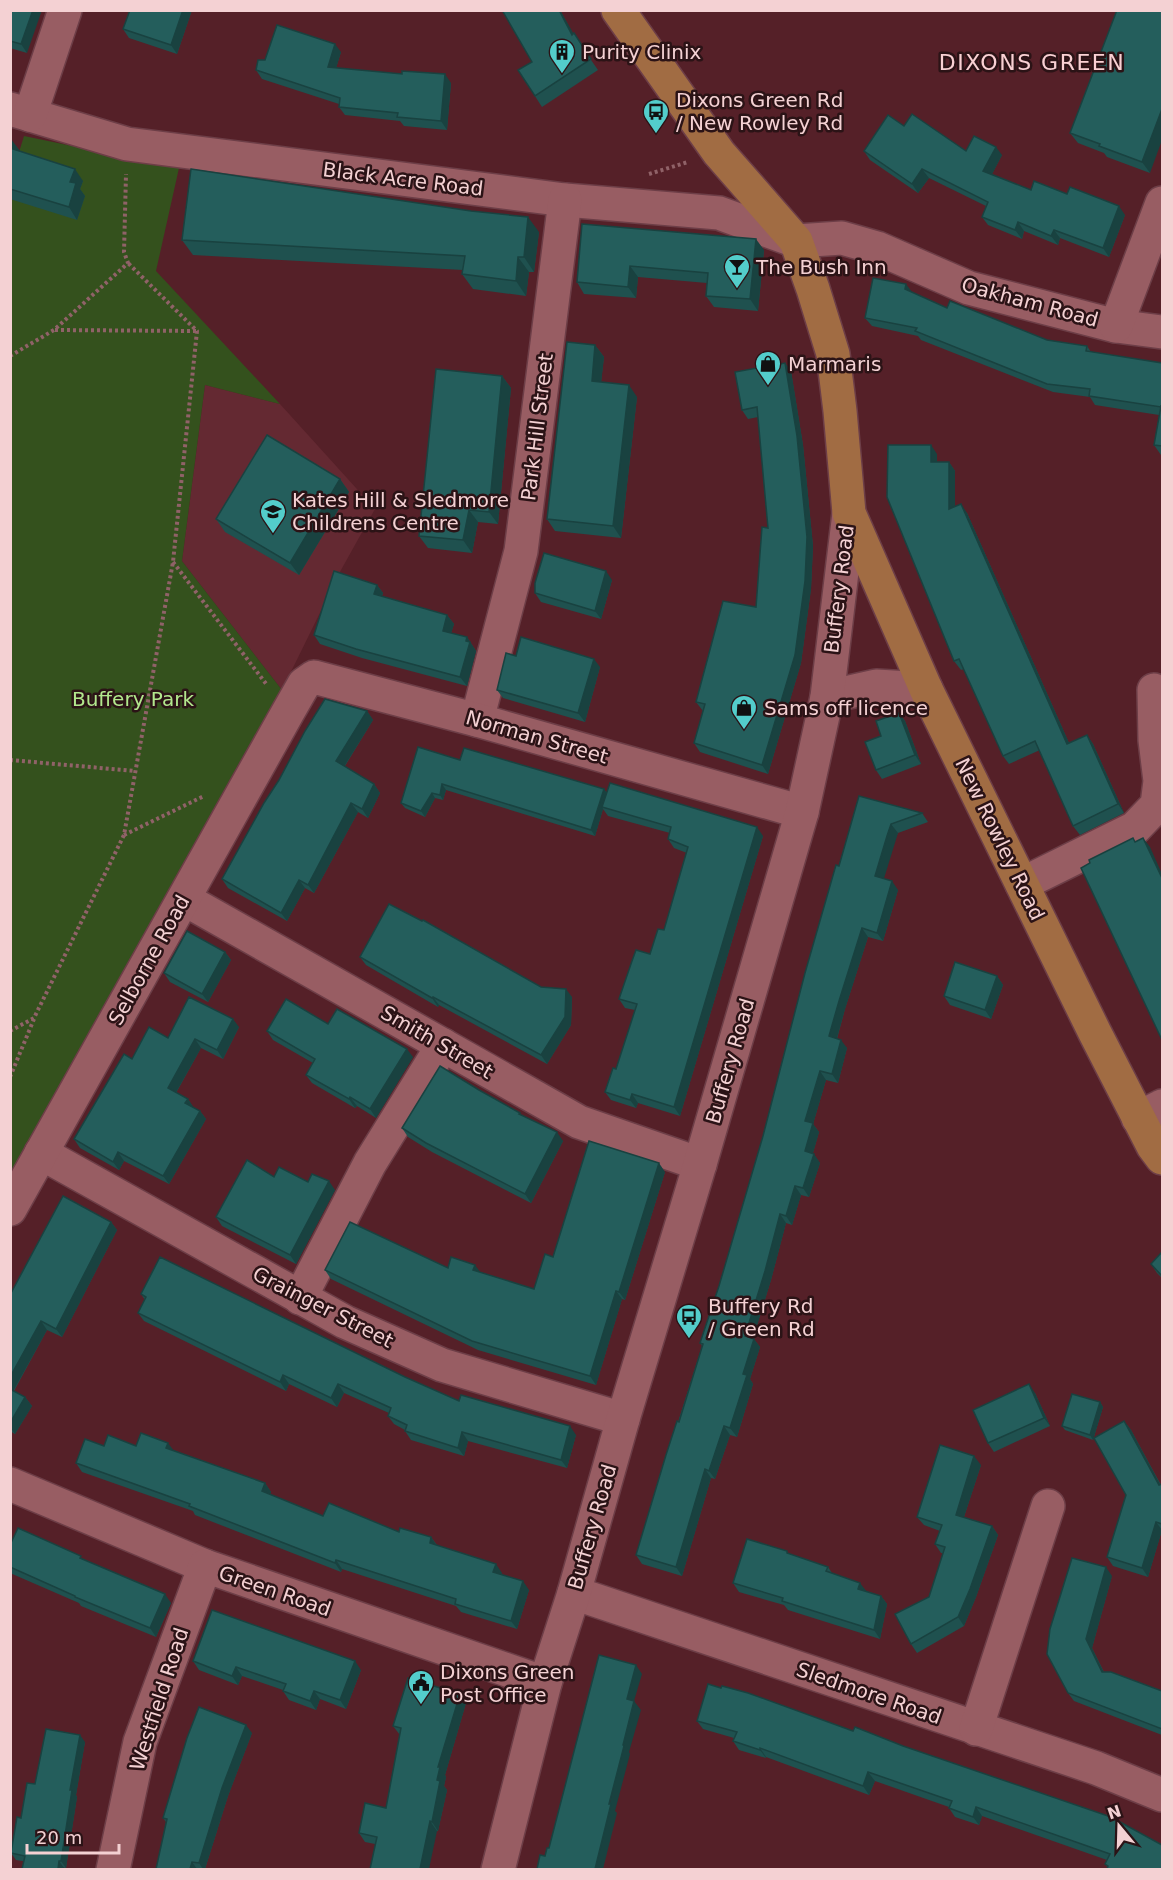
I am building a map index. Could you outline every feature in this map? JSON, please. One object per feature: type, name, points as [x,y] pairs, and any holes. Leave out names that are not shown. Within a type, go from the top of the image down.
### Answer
[{"type":"main road","points":[[618,10],[719,153],[796,241]]},
{"type":"main road","name":"Buffery Road","points":[[796,241],[833,354],[849,513]]},
{"type":"main road","name":"New Rowley Road","points":[[849,513],[926,689],[1022,884],[1150,1112],[1153,1146],[1162,1158]]},
{"type":"street","points":[[20,112],[65,10]]},
{"type":"street","name":"Black Acre Road","points":[[20,112],[127,144],[565,200],[719,213],[796,241]]},
{"type":"street","name":"Park Hill Street","points":[[477,720],[521,551],[565,200]]},
{"type":"street","points":[[1116,326],[1162,203]]},
{"type":"street","name":"Oakham Road","points":[[796,241],[842,238],[877,248],[969,288],[1116,326],[1162,332]]},
{"type":"street","name":"Buffery Road","points":[[498,1869],[545,1683],[574,1593],[802,812],[827,697],[849,513]]},
{"type":"street","name":"Norman Street","points":[[288,712],[304,684],[314,677],[477,720],[802,812]]},
{"type":"street","points":[[827,697],[876,686],[926,689]]},
{"type":"street","points":[[1022,884],[1135,828],[1157,805],[1160,781],[1155,741],[1154,690]]},
{"type":"street","name":"Selborne Road","points":[[10,1209],[288,712]]},
{"type":"street","name":"Smith Street","points":[[184,898],[579,1122],[700,1164]]},
{"type":"street","points":[[300,1298],[370,1163],[443,1045]]},
{"type":"street","name":"Grainger Street","points":[[41,1154],[345,1322],[442,1365],[623,1419]]},
{"type":"street","name":"Green Road","points":[[10,1485],[205,1566],[545,1683]]},
{"type":"street","points":[[976,1729],[1048,1506]]},
{"type":"street","name":"Westfield Road","points":[[113,1869],[140,1742],[205,1566]]},
{"type":"street","name":"Sledmore Road","points":[[574,1593],[1096,1768],[1162,1795]]},
{"type":"path","points":[[127,144],[124,252],[128,263],[197,332]]},
{"type":"path","points":[[10,356],[54,330],[128,263]]},
{"type":"path","points":[[54,330],[197,332]]},
{"type":"path","points":[[10,1077],[34,1018],[123,835],[173,562],[197,332]]},
{"type":"path","points":[[173,562],[288,712]]},
{"type":"path","points":[[10,760],[135,771]]},
{"type":"path","points":[[123,835],[254,772]]},
{"type":"path","points":[[10,1031],[34,1018]]},
{"type":"shaded area","name":"Kates Hill & Sledmore Childrens Centre","points":[[205,385],[280,404],[375,509],[341,570],[282,690],[182,561]]},
{"type":"green space","name":"Buffery Park","points":[[24,136],[179,168],[156,271],[280,404],[205,385],[182,561],[282,690],[11,1172],[10,181]]},
{"type":"building","points":[[10,10],[33,10],[21,44],[10,41]]},
{"type":"building","points":[[130,10],[183,10],[171,45],[123,29]]},
{"type":"building","points":[[502,10],[559,10],[572,35],[574,33],[591,59],[535,96],[518,70],[532,62]]},
{"type":"building","points":[[1117,10],[1162,10],[1162,109],[1142,162],[1070,133]]},
{"type":"building","points":[[277,25],[335,44],[328,67],[402,74],[402,71],[445,74],[441,121],[397,117],[398,113],[339,107],[340,98],[256,70],[258,60],[265,60]]},
{"type":"building","points":[[912,114],[966,151],[974,136],[996,147],[983,171],[1031,190],[1034,181],[1067,194],[1070,187],[1119,206],[1103,248],[1054,230],[1051,236],[1018,222],[1015,230],[982,217],[988,202],[922,169],[912,184],[864,151],[888,115],[904,126]]},
{"type":"building","points":[[10,148],[75,169],[70,182],[76,183],[69,207],[10,189]]},
{"type":"building","points":[[191,169],[471,211],[528,217],[524,257],[518,257],[516,281],[462,274],[465,256],[182,240]]},
{"type":"building","points":[[582,224],[756,239],[750,299],[706,296],[708,273],[630,266],[628,287],[577,282]]},
{"type":"building","points":[[873,278],[906,284],[905,289],[947,308],[950,301],[1047,340],[1087,346],[1086,351],[1162,363],[1162,406],[1089,396],[1090,389],[1047,384],[915,331],[917,328],[865,318]]},
{"type":"building","points":[[567,342],[595,345],[592,381],[629,385],[613,526],[547,519]]},
{"type":"building","points":[[785,363],[797,436],[807,537],[805,581],[795,655],[762,765],[694,743],[705,704],[696,702],[723,601],[756,607],[762,527],[768,528],[757,407],[742,410],[735,372]]},
{"type":"building","points":[[436,369],[502,376],[489,512],[469,510],[463,540],[419,536]]},
{"type":"building","points":[[1162,406],[1162,446],[1154,445]]},
{"type":"building","points":[[267,435],[340,479],[290,563],[216,519]]},
{"type":"building","points":[[888,445],[931,445],[931,462],[949,462],[949,509],[961,504],[1067,744],[1087,735],[1118,804],[1073,826],[1035,741],[1003,756],[959,659],[954,661],[887,497]]},
{"type":"building","points":[[544,553],[606,571],[595,611],[535,593],[535,583]]},
{"type":"building","points":[[334,571],[377,585],[374,594],[447,615],[443,631],[467,637],[466,641],[470,642],[460,677],[356,649],[314,635]]},
{"type":"building","points":[[521,637],[594,659],[578,713],[497,690],[506,653],[516,656]]},
{"type":"building","points":[[325,699],[367,711],[336,761],[374,784],[362,809],[351,803],[308,885],[299,880],[281,913],[222,879]]},
{"type":"building","points":[[899,713],[915,755],[876,770],[865,742],[881,736],[876,721]]},
{"type":"building","points":[[418,747],[460,760],[464,748],[604,789],[591,830],[442,784],[440,795],[432,793],[421,811],[401,803]]},
{"type":"building","points":[[610,783],[757,827],[674,1107],[632,1094],[630,1100],[605,1092],[613,1068],[616,1069],[637,1004],[619,999],[636,950],[650,954],[658,929],[664,930],[688,847],[668,839],[671,827],[602,807]]},
{"type":"building","points":[[859,796],[922,813],[891,824],[887,836],[875,876],[892,881],[877,933],[862,928],[829,1036],[841,1040],[832,1074],[820,1071],[805,1121],[813,1123],[805,1151],[814,1154],[803,1188],[795,1186],[786,1216],[780,1214],[745,1336],[754,1339],[743,1374],[747,1375],[730,1428],[724,1426],[709,1471],[705,1469],[676,1567],[636,1555],[703,1344],[700,1343],[763,1136],[805,973],[836,865],[839,866]]},
{"type":"building","points":[[1133,838],[1135,842],[1143,838],[1162,878],[1162,1040],[1081,868],[1090,863],[1089,860]]},
{"type":"building","points":[[389,904],[423,920],[541,987],[566,989],[565,1017],[541,1055],[360,957]]},
{"type":"building","points":[[187,931],[225,952],[202,994],[164,973]]},
{"type":"building","points":[[955,962],[997,976],[985,1010],[944,996]]},
{"type":"building","points":[[189,997],[233,1019],[217,1050],[195,1039],[168,1088],[188,1099],[185,1103],[200,1111],[163,1176],[118,1152],[113,1162],[74,1139],[124,1054],[132,1059],[149,1027],[168,1038]]},
{"type":"building","points":[[286,999],[328,1024],[337,1009],[407,1049],[370,1109],[306,1075],[315,1059],[267,1031]]},
{"type":"building","points":[[440,1066],[519,1114],[557,1132],[525,1194],[426,1143],[402,1128]]},
{"type":"building","points":[[589,1141],[659,1163],[590,1376],[472,1341],[325,1270],[350,1222],[448,1268],[451,1257],[475,1265],[473,1270],[534,1289],[545,1254],[553,1257]]},
{"type":"building","points":[[247,1160],[274,1177],[279,1167],[308,1182],[312,1174],[329,1181],[290,1255],[216,1217]]},
{"type":"building","points":[[63,1196],[111,1222],[56,1329],[41,1321],[10,1377],[10,1295]]},
{"type":"building","points":[[1162,1252],[1162,1276],[1151,1264]]},
{"type":"building","points":[[160,1257],[405,1377],[459,1401],[461,1395],[570,1426],[561,1460],[462,1432],[458,1448],[405,1431],[407,1425],[388,1416],[391,1408],[338,1384],[331,1398],[283,1375],[280,1382],[138,1313],[146,1297],[141,1294]]},
{"type":"building","points":[[1029,1384],[1044,1418],[988,1443],[973,1410]]},
{"type":"building","points":[[10,1389],[25,1397],[10,1423]]},
{"type":"building","points":[[1072,1394],[1100,1402],[1090,1435],[1062,1426]]},
{"type":"building","points":[[1124,1421],[1159,1485],[1162,1484],[1162,1524],[1156,1522],[1142,1568],[1107,1557],[1126,1495],[1094,1438]]},
{"type":"building","points":[[141,1433],[168,1443],[166,1448],[265,1483],[262,1491],[323,1516],[329,1503],[399,1532],[400,1528],[431,1537],[430,1543],[496,1564],[493,1572],[523,1581],[511,1621],[455,1604],[456,1599],[336,1560],[335,1563],[189,1506],[190,1504],[76,1463],[85,1439],[104,1446],[108,1435],[136,1446]]},
{"type":"building","points":[[940,1445],[974,1456],[956,1515],[992,1526],[958,1617],[911,1644],[895,1614],[929,1597],[945,1547],[935,1544],[942,1525],[917,1517]]},
{"type":"building","points":[[18,1528],[81,1556],[80,1558],[165,1594],[150,1628],[10,1567],[10,1545]]},
{"type":"building","points":[[747,1539],[828,1567],[826,1571],[860,1583],[858,1589],[881,1596],[874,1630],[733,1583]]},
{"type":"building","points":[[1072,1558],[1106,1567],[1086,1639],[1102,1672],[1111,1672],[1162,1691],[1162,1729],[1068,1693],[1047,1654],[1050,1629]]},
{"type":"building","points":[[212,1610],[355,1661],[340,1700],[314,1691],[310,1701],[283,1691],[286,1684],[236,1667],[232,1676],[193,1661]]},
{"type":"building","points":[[599,1655],[636,1665],[627,1699],[634,1701],[595,1869],[537,1869],[540,1855],[545,1856],[549,1848]]},
{"type":"building","points":[[408,1678],[460,1694],[438,1767],[440,1767],[437,1780],[440,1781],[420,1869],[370,1869],[377,1837],[359,1833],[365,1803],[386,1808],[401,1728],[393,1726]]},
{"type":"building","points":[[708,1684],[748,1693],[853,1731],[855,1727],[903,1746],[1111,1817],[1162,1845],[1162,1869],[1107,1869],[1108,1866],[1105,1864],[1110,1854],[976,1807],[973,1817],[949,1808],[952,1801],[868,1772],[863,1786],[760,1748],[760,1750],[733,1741],[737,1732],[697,1721]]},
{"type":"building","points":[[199,1707],[246,1725],[222,1788],[199,1863],[192,1862],[190,1869],[156,1869],[167,1819],[163,1818],[187,1738]]},
{"type":"building","points":[[46,1729],[80,1735],[61,1861],[59,1861],[58,1869],[22,1869],[25,1856],[11,1853],[17,1817],[21,1818],[27,1783],[35,1784]]},
{"type":"place","name":"Purity Clinix","points":[[562,75]]},
{"type":"place","name":"Dixons Green Rd / New Rowley Rd","points":[[656,135]]},
{"type":"place","name":"The Bush Inn","points":[[737,290]]},
{"type":"place","name":"Marmaris","points":[[768,387]]},
{"type":"place","name":"Kates Hill & Sledmore Childrens Centre","points":[[273,535]]},
{"type":"place","name":"Sams off licence","points":[[744,731]]},
{"type":"place","name":"Buffery Rd / Green Rd","points":[[689,1340]]},
{"type":"place","name":"Dixons Green Post Office","points":[[421,1706]]},
{"type":"district","name":"DIXONS GREEN","points":[[1032,62]]}]
